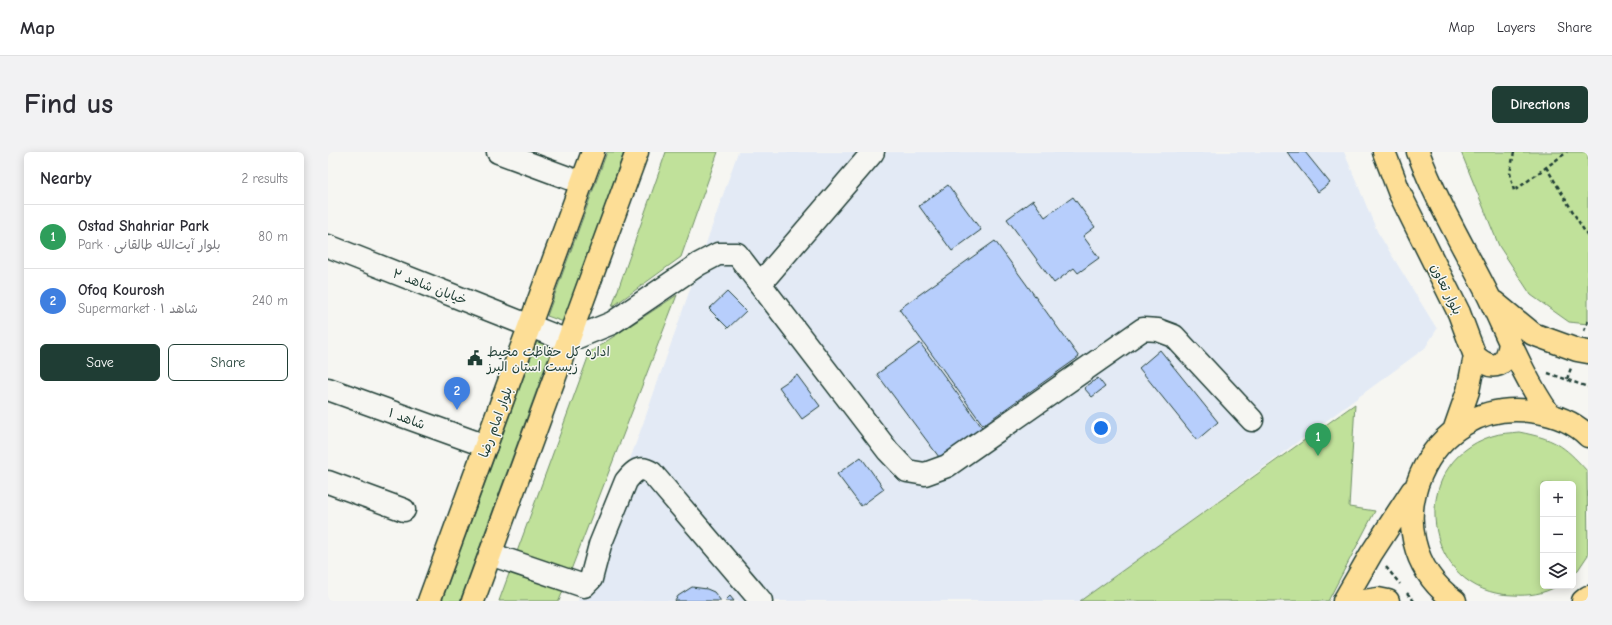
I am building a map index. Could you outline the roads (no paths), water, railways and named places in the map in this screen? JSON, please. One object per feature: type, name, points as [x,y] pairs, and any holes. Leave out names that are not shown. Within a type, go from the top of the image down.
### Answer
[{"type":"main road","name":"بلوار امام رضا","points":[[429,601],[531,326],[593,152]]},
{"type":"main road","points":[[473,601],[637,152]]},
{"type":"main road","name":"بلوار تعاون","points":[[1384,152],[1400,194],[1459,313],[1475,356]]},
{"type":"main road","points":[[1418,152],[1430,183],[1489,298],[1532,389],[1548,414]]},
{"type":"main road","points":[[1489,298],[1533,334],[1577,350],[1588,352]]},
{"type":"main road","points":[[1454,431],[1468,391],[1475,356],[1483,363],[1492,365],[1500,363],[1509,355],[1510,342]]},
{"type":"main road","points":[[1455,601],[1443,593],[1425,570],[1414,542],[1411,514],[1416,485],[1424,464],[1433,452],[1454,431],[1475,418],[1499,411],[1524,409],[1578,419],[1588,436]]},
{"type":"main road","points":[[1344,601],[1371,554],[1416,485]]},
{"type":"main road","points":[[1364,601],[1378,599],[1398,592]]},
{"type":"street","points":[[498,152],[582,183]]},
{"type":"street","points":[[760,284],[873,152]]},
{"type":"street","name":"خیابان شاهد ۲","points":[[328,246],[568,341]]},
{"type":"street","points":[[568,341],[612,323],[686,272],[718,254],[737,254],[888,452],[907,471],[925,474],[947,466],[1143,329],[1158,330],[1174,336],[1252,420]]},
{"type":"street","name":"شاهد ۱","points":[[328,389],[486,446]]},
{"type":"street","points":[[490,554],[584,586],[590,578],[600,545],[626,481],[631,474],[639,469],[645,469],[652,474],[761,601]]},
{"type":"street","points":[[328,482],[404,510]]},
{"type":"place","name":"اداره کل حفاظت محیط زیست استان البرز","points":[[475,358]]},
{"type":"place","name":"Ofoq Kourosh","points":[[457,410]]},
{"type":"place","name":"Ostad Shahriar Park","points":[[1318,456]]}]
